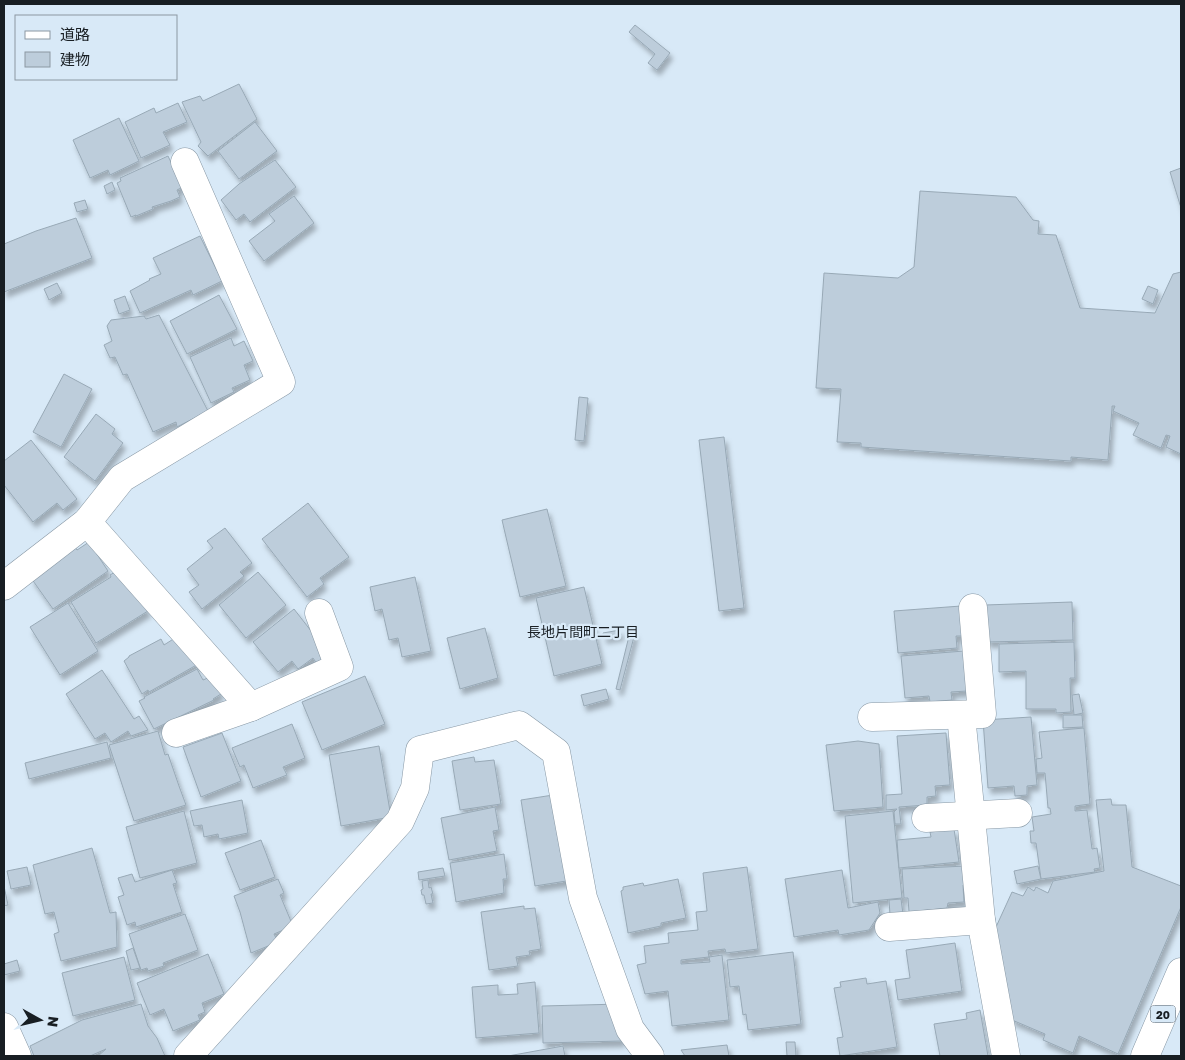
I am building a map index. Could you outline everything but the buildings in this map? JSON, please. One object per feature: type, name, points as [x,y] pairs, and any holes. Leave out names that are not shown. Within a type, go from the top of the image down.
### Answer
[{"type":"main road","points":[[4,586],[86,522],[122,478],[281,382],[185,162]]},
{"type":"main road","points":[[86,522],[251,707]]},
{"type":"main road","points":[[872,717],[982,714],[973,608]]},
{"type":"main road","points":[[176,733],[251,707],[340,667],[319,613]]},
{"type":"main road","points":[[961,715],[981,920],[1006,1056]]},
{"type":"main road","points":[[188,1056],[400,821],[415,788],[420,750],[520,725],[556,752],[583,898],[630,1029],[650,1056]]},
{"type":"main road","points":[[926,818],[1018,813]]},
{"type":"main road","points":[[889,928],[981,920]]},
{"type":"main road","name":"20","points":[[1145,1056],[1181,972]]},
{"type":"main road","points":[[4,1027],[17,1056]]},
{"type":"district","name":"長地片間町二丁目","points":[[583,631]]}]
